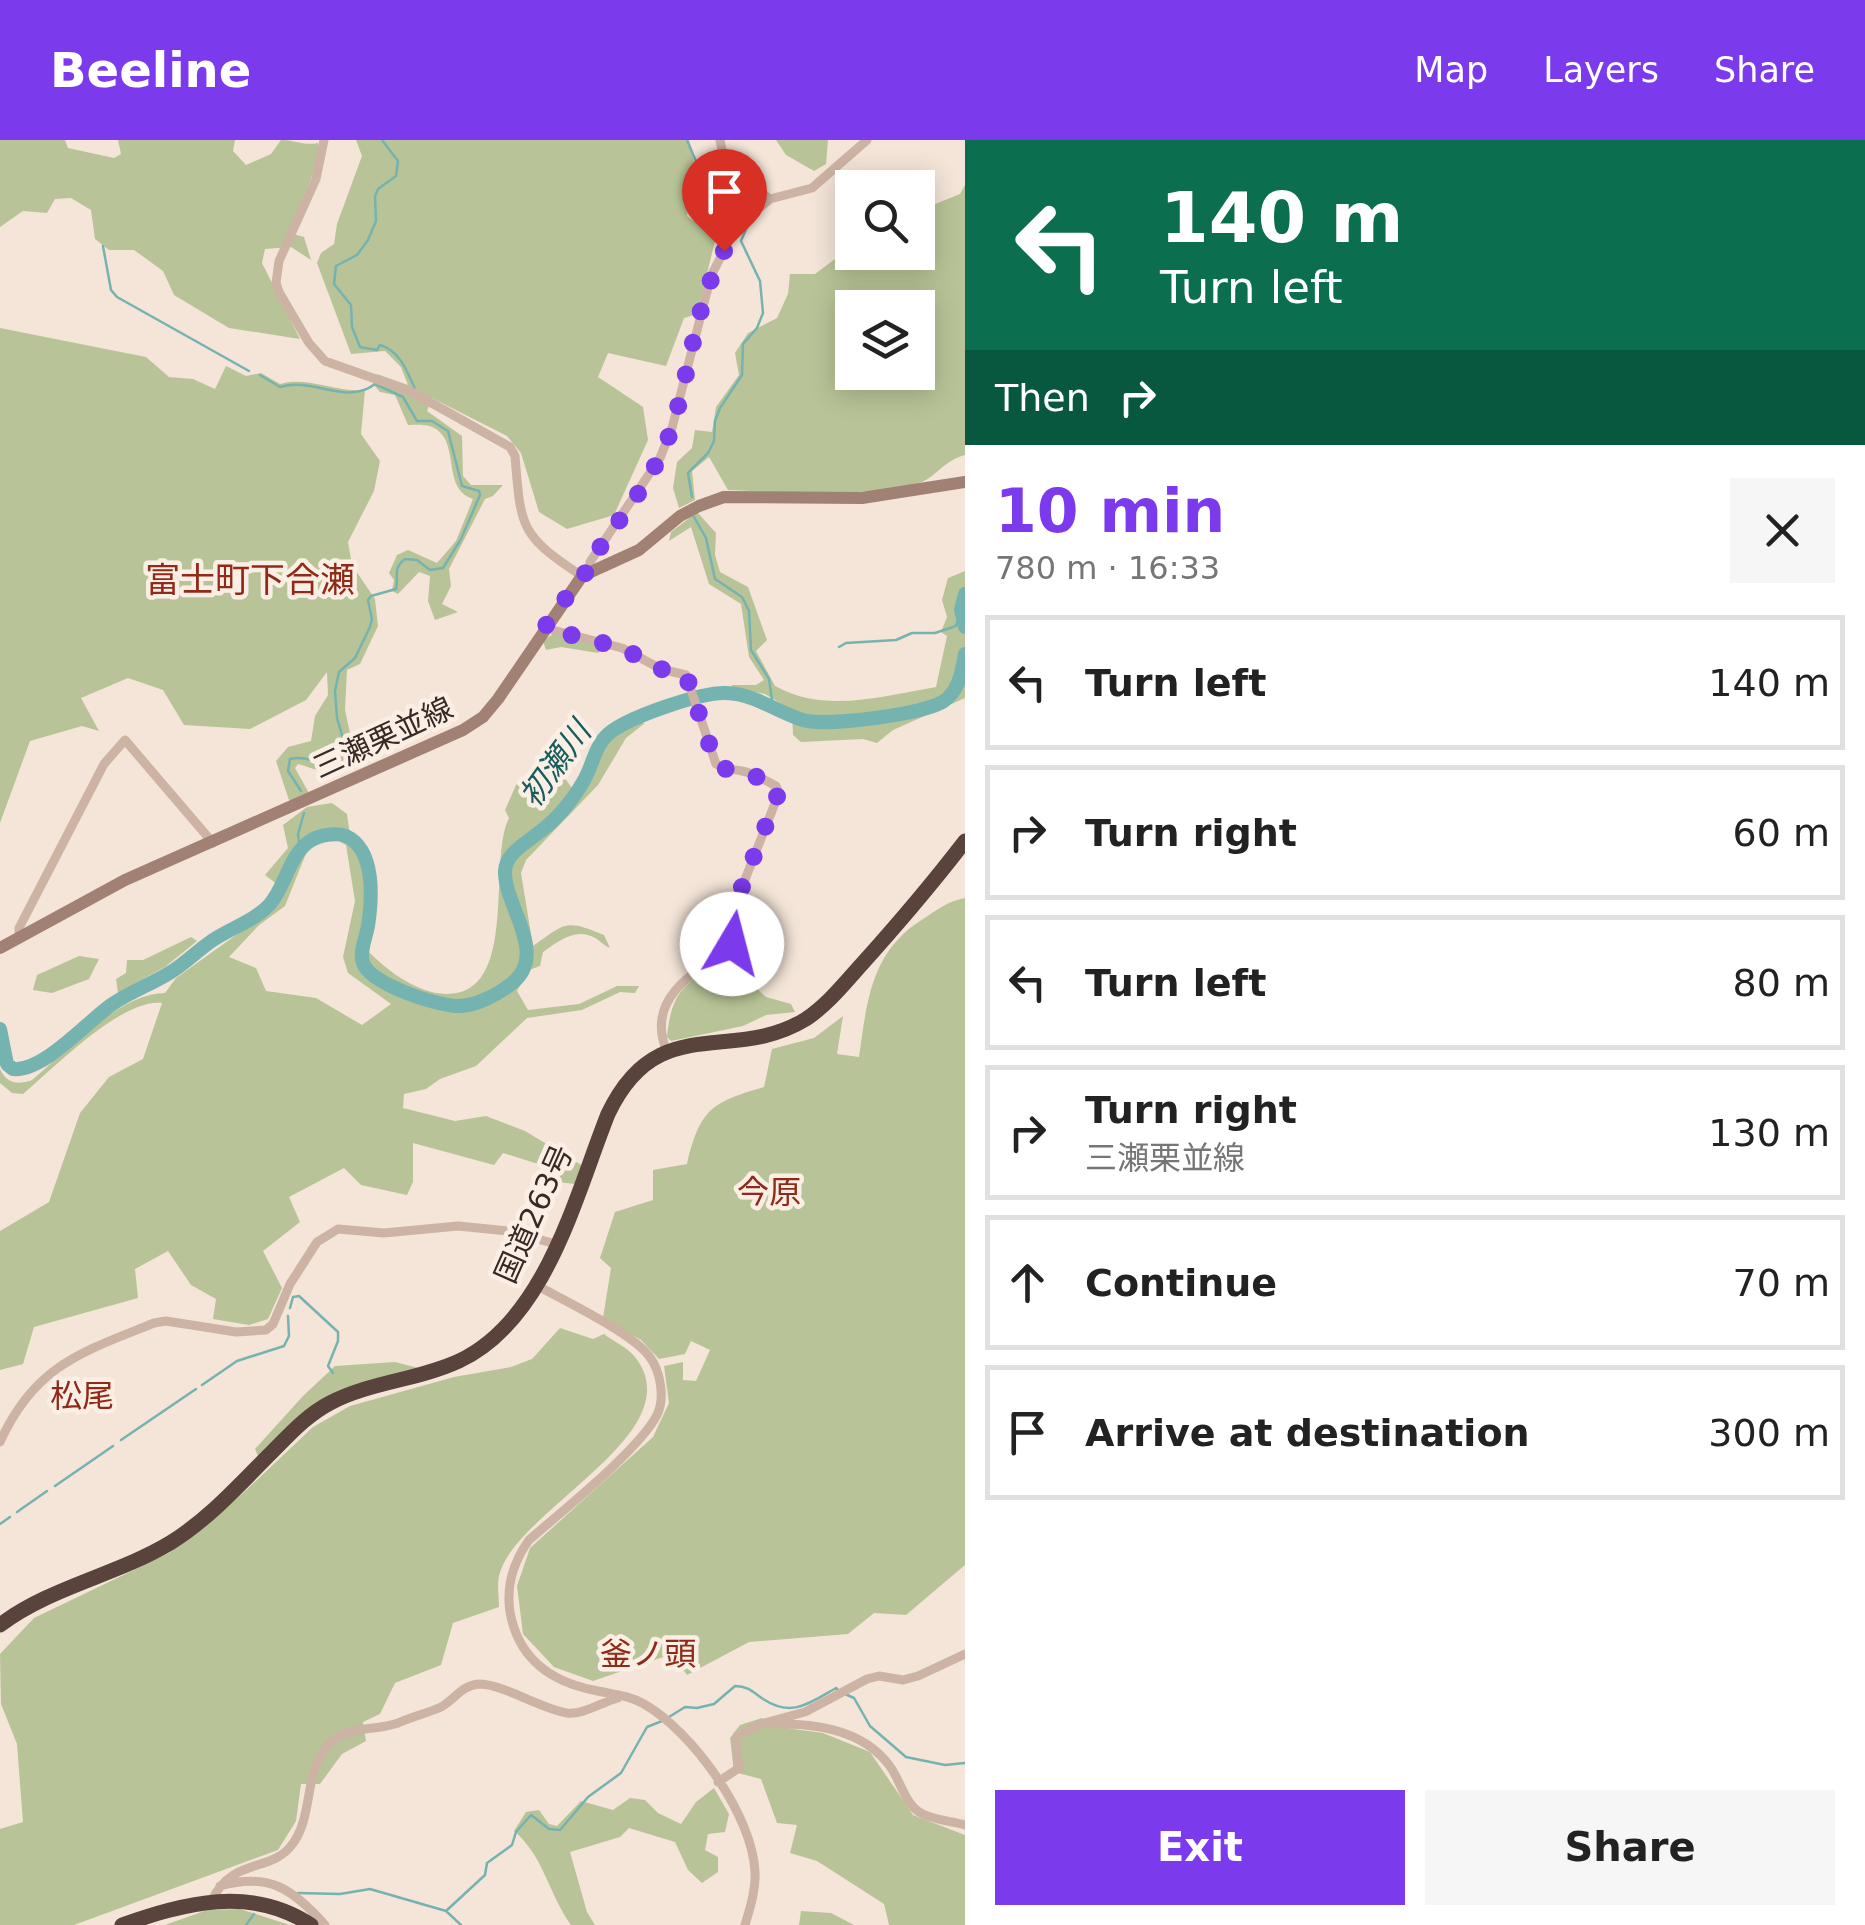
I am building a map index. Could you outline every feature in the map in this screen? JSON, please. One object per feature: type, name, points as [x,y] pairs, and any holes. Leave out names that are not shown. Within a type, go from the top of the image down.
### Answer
[{"type":"highway","name":"国道263号","points":[[0,1625],[36,1603],[170,1543],[210,1512],[300,1424],[327,1404],[356,1392],[427,1374],[486,1346],[538,1286],[618,1093],[634,1073],[667,1052],[783,1030],[808,1018],[917,903],[965,841]]},
{"type":"highway","points":[[122,1925],[216,1893],[272,1906],[311,1925]]},
{"type":"main road","points":[[586,572],[639,550],[680,516],[724,497],[862,498],[965,482]]},
{"type":"main road","name":"三瀬栗並線","points":[[0,948],[125,880],[464,730],[483,717],[498,699],[586,572]]},
{"type":"street","points":[[324,140],[316,179],[279,261],[276,283],[309,343],[325,361],[412,392],[510,447],[515,456],[526,529],[535,541],[586,572],[660,458],[672,428],[711,276],[749,214],[770,199],[812,188],[867,140]]},
{"type":"street","points":[[720,140],[728,180],[756,189],[770,199]]},
{"type":"street","points":[[544,628],[622,648],[661,669],[679,672],[687,680],[716,764],[744,771],[776,786],[778,794],[735,905],[732,944],[686,976],[671,994],[664,1018],[667,1052]]},
{"type":"street","points":[[18,938],[19,928],[104,764],[126,740],[213,843]]},
{"type":"street","points":[[0,1442],[24,1400],[51,1370],[69,1358],[166,1321],[236,1332],[266,1330],[274,1324],[290,1284],[318,1242],[338,1229],[384,1232],[458,1226],[508,1231],[556,1244]]},
{"type":"street","points":[[538,1286],[648,1354],[656,1368],[661,1401],[656,1415],[632,1446],[529,1540],[518,1555],[508,1590],[513,1624],[525,1653],[554,1676],[589,1690],[630,1697],[657,1712],[718,1782],[743,1826],[756,1868],[746,1925]]},
{"type":"street","points":[[718,1782],[739,1768],[738,1735],[805,1712],[879,1676],[903,1680],[965,1654]]},
{"type":"street","points":[[216,1893],[225,1878],[284,1853],[294,1844],[318,1760],[340,1735],[354,1729],[392,1725],[442,1706],[474,1684],[572,1713],[630,1697]]},
{"type":"street","points":[[761,1724],[823,1728],[852,1736],[889,1765],[913,1807],[921,1813],[965,1824]]},
{"type":"street","points":[[216,1893],[239,1880],[260,1880],[288,1890],[326,1925]]},
{"type":"green space","points":[[0,140],[65,140],[68,148],[114,158],[121,154],[118,140],[235,140],[233,151],[246,165],[271,154],[281,140],[318,143],[319,158],[290,233],[304,237],[311,260],[291,247],[265,249],[262,263],[300,339],[229,328],[174,295],[163,271],[134,250],[109,250],[95,239],[91,210],[71,198],[55,199],[47,213],[23,211],[0,227]]},
{"type":"green space","points":[[356,140],[689,140],[695,168],[687,216],[716,237],[697,314],[684,318],[666,366],[608,353],[598,377],[643,407],[648,440],[614,515],[567,529],[539,512],[521,453],[507,436],[432,398],[427,411],[462,436],[463,476],[471,485],[503,485],[485,499],[449,569],[451,586],[442,604],[458,612],[435,620],[428,601],[430,576],[419,572],[398,594],[392,591],[394,580],[389,573],[397,555],[408,550],[437,563],[456,541],[473,499],[457,485],[441,433],[429,426],[408,425],[395,395],[380,392],[373,384],[377,374],[408,385],[401,367],[385,351],[351,354],[317,263],[321,253],[334,244],[337,224],[362,156]]},
{"type":"green space","points":[[776,140],[828,140],[826,164],[814,171],[786,155]]},
{"type":"green space","points":[[965,185],[965,455],[919,483],[872,491],[824,493],[728,490],[709,457],[692,471],[695,500],[679,508],[673,488],[677,462],[692,448],[695,430],[712,432],[716,407],[739,375],[735,353],[748,333],[777,318],[788,294],[790,274],[815,274],[835,259],[835,270],[935,270],[935,204],[960,194]]},
{"type":"green space","points":[[0,328],[146,357],[169,377],[193,379],[215,389],[226,366],[246,376],[261,373],[280,384],[301,382],[365,390],[361,434],[380,461],[374,491],[348,542],[352,565],[375,599],[378,626],[360,664],[347,670],[345,710],[356,761],[349,767],[328,772],[298,764],[295,768],[309,793],[290,803],[276,761],[288,747],[311,741],[315,716],[328,695],[327,672],[306,700],[250,729],[184,725],[163,690],[128,678],[81,698],[99,731],[82,726],[30,741],[0,823]]},
{"type":"green space","points":[[697,512],[716,533],[715,555],[720,572],[748,587],[767,640],[756,651],[775,686],[814,699],[875,698],[936,687],[947,636],[941,632],[947,617],[942,600],[948,578],[965,571],[965,698],[893,730],[877,743],[863,739],[801,742],[793,735],[792,710],[765,694],[731,688],[764,680],[749,657],[741,604],[709,584],[691,527],[669,541],[671,532]]},
{"type":"green space","points":[[553,634],[604,647],[598,653],[561,647],[546,650],[543,641]]},
{"type":"green space","points":[[629,723],[645,723],[626,738],[598,785],[526,860],[521,873],[533,946],[560,928],[573,925],[604,935],[610,948],[590,935],[568,936],[543,952],[540,966],[529,970],[517,991],[528,1010],[579,1004],[617,986],[639,986],[635,993],[620,992],[582,1010],[527,1018],[476,1066],[440,1079],[426,1089],[404,1094],[403,1108],[455,1121],[486,1116],[525,1131],[583,1166],[575,1184],[557,1182],[557,1170],[503,1153],[494,1165],[413,1143],[413,1182],[407,1195],[361,1185],[344,1168],[289,1197],[300,1222],[263,1251],[282,1288],[268,1319],[249,1325],[213,1319],[216,1299],[191,1285],[168,1251],[135,1269],[138,1298],[34,1327],[23,1364],[0,1370],[0,1231],[49,1202],[80,1113],[109,1077],[143,1059],[162,1003],[146,1004],[109,1023],[23,1094],[12,1093],[0,1083],[0,1069],[13,1082],[32,1080],[112,1013],[147,996],[165,993],[176,978],[278,905],[283,889],[265,875],[288,848],[283,825],[307,807],[332,803],[347,814],[350,836],[373,879],[366,949],[392,972],[424,990],[446,994],[469,988],[484,973],[493,950],[503,838],[509,818],[505,810],[516,785],[552,761],[572,788],[580,792],[598,764],[607,739]],"holes":[[[337,840],[346,845],[355,901],[343,957],[348,973],[391,1004],[362,1025],[316,998],[266,991],[256,968],[229,957],[259,925],[285,906],[307,851],[320,841]]]},
{"type":"green space","points":[[965,898],[965,1565],[906,1615],[874,1613],[848,1634],[749,1642],[687,1675],[672,1654],[593,1681],[554,1667],[523,1634],[517,1586],[530,1548],[653,1437],[669,1403],[664,1366],[683,1362],[683,1380],[696,1381],[710,1350],[691,1341],[685,1354],[659,1359],[641,1340],[603,1318],[611,1268],[600,1258],[615,1212],[653,1200],[653,1170],[687,1164],[703,1119],[720,1103],[764,1087],[772,1049],[814,1038],[843,1016],[837,1054],[859,1057],[874,979],[892,946],[923,919]]},
{"type":"green space","points":[[191,937],[197,941],[165,967],[118,993],[116,979],[126,973],[127,960],[143,960]]},
{"type":"green space","points":[[79,956],[99,959],[89,979],[52,993],[33,990],[37,975]]},
{"type":"green space","points":[[720,965],[740,973],[766,997],[791,1004],[795,1012],[766,1015],[743,1026],[671,1041],[667,1037],[669,1023],[681,992]]},
{"type":"green space","points":[[560,1328],[593,1339],[604,1334],[635,1357],[647,1386],[641,1414],[622,1443],[511,1551],[499,1576],[499,1607],[453,1623],[441,1665],[395,1683],[380,1714],[363,1722],[366,1741],[342,1754],[320,1784],[301,1784],[296,1821],[278,1850],[74,1925],[0,1925],[0,1829],[23,1822],[17,1744],[1,1704],[0,1654],[34,1618],[169,1553],[242,1494],[313,1427],[350,1406],[532,1359]]},
{"type":"green space","points":[[395,1362],[426,1370],[346,1388],[258,1456],[255,1449],[335,1366]]},
{"type":"green space","points":[[762,1718],[771,1726],[823,1733],[870,1752],[913,1815],[965,1835],[965,1925],[889,1925],[884,1904],[817,1861],[790,1853],[797,1825],[777,1823],[761,1779],[734,1772],[730,1738],[740,1725]]},
{"type":"green space","points":[[714,1788],[729,1814],[725,1832],[708,1834],[705,1850],[718,1857],[718,1872],[702,1883],[688,1870],[675,1842],[629,1828],[620,1837],[570,1852],[587,1912],[595,1925],[571,1925],[532,1852],[514,1831],[526,1812],[539,1810],[549,1824],[557,1826],[581,1801],[613,1810],[630,1798],[645,1800],[658,1813],[681,1824],[696,1802]]},
{"type":"green space","points":[[240,1909],[290,1925],[165,1925],[207,1910]]},
{"type":"green space","points":[[801,1911],[831,1913],[854,1925],[799,1925]]},
{"type":"waterway","points":[[382,140],[398,161],[396,176],[378,189],[376,221],[368,240],[357,255],[336,266],[334,284],[351,305],[352,327],[360,347],[377,350],[380,345],[393,352],[415,389]]},
{"type":"waterway","points":[[687,140],[698,166],[714,174],[719,192],[747,215]]},
{"type":"waterway","points":[[692,497],[688,473],[714,441],[720,408],[742,375],[743,344],[757,328],[763,313],[760,281],[741,241],[749,222]]},
{"type":"waterway","points":[[103,246],[111,290],[117,297],[249,371]]},
{"type":"waterway","points":[[260,375],[280,387],[305,385],[353,392],[375,384],[403,397],[417,421],[432,421],[448,431],[462,486],[479,491],[480,495],[443,568],[430,570],[417,560],[405,559],[397,569],[396,589],[368,600],[370,627],[355,658],[339,672],[335,691],[337,718],[349,759],[343,767],[290,759],[288,771],[301,791]]},
{"type":"waterway","points":[[694,517],[706,538],[715,579],[742,597],[749,611],[751,650],[769,679],[773,707]]},
{"type":"waterway","name":"初瀬川","points":[[965,594],[961,610],[965,627]]},
{"type":"waterway","points":[[839,647],[846,643],[896,640],[912,633],[935,633],[956,626],[961,610]]},
{"type":"waterway","name":"初瀬川","points":[[0,1029],[7,1064],[13,1069],[25,1068],[51,1055],[111,1005],[171,972],[213,940],[264,910],[303,847],[333,834],[356,843],[367,864],[370,903],[362,954],[368,971],[390,986],[434,1002],[456,1006],[478,1002],[511,984],[522,972],[526,959],[526,945],[507,885],[508,860],[567,805],[583,782],[601,742],[612,731],[668,706],[726,693],[815,722],[897,715],[933,706],[949,697],[959,680],[965,654]]},
{"type":"waterway","points":[[300,849],[298,834],[304,813]]},
{"type":"waterway","points":[[290,1308],[293,1297],[299,1296],[338,1332],[328,1366],[333,1373]]},
{"type":"waterway","points":[[202,1385],[237,1361],[284,1346],[289,1336],[288,1316]]},
{"type":"waterway","points":[[121,1440],[196,1389]]},
{"type":"waterway","points":[[55,1486],[113,1446]]},
{"type":"waterway","points":[[17,1512],[47,1491]]},
{"type":"waterway","points":[[0,1524],[10,1517]]},
{"type":"waterway","points":[[669,1717],[685,1707],[714,1704],[735,1686],[747,1688],[773,1705],[792,1708],[838,1690]]},
{"type":"waterway","points":[[845,1694],[854,1698],[870,1726],[906,1757],[945,1765],[965,1763]]},
{"type":"waterway","points":[[446,1911],[485,1875],[487,1863],[512,1845],[516,1832],[531,1815],[549,1829],[560,1830],[588,1797],[621,1773],[647,1727],[662,1721]]},
{"type":"waterway","points":[[298,1893],[340,1894],[370,1889],[446,1911],[461,1925]]},
{"type":"waterway","points":[[246,1925],[254,1914]]},
{"type":"district","name":"富士町下合瀬","points":[[250,580]]},
{"type":"district","name":"今原","points":[[769,1192]]},
{"type":"district","name":"松尾","points":[[82,1396]]},
{"type":"district","name":"釜ノ頭","points":[[648,1654]]},
{"type":"route","points":[[724,251],[711,276],[672,428],[660,458],[590,562],[591,568],[544,628],[622,648],[661,669],[686,675],[716,764],[744,771],[776,786],[778,794],[761,844],[735,905],[732,944]]}]
